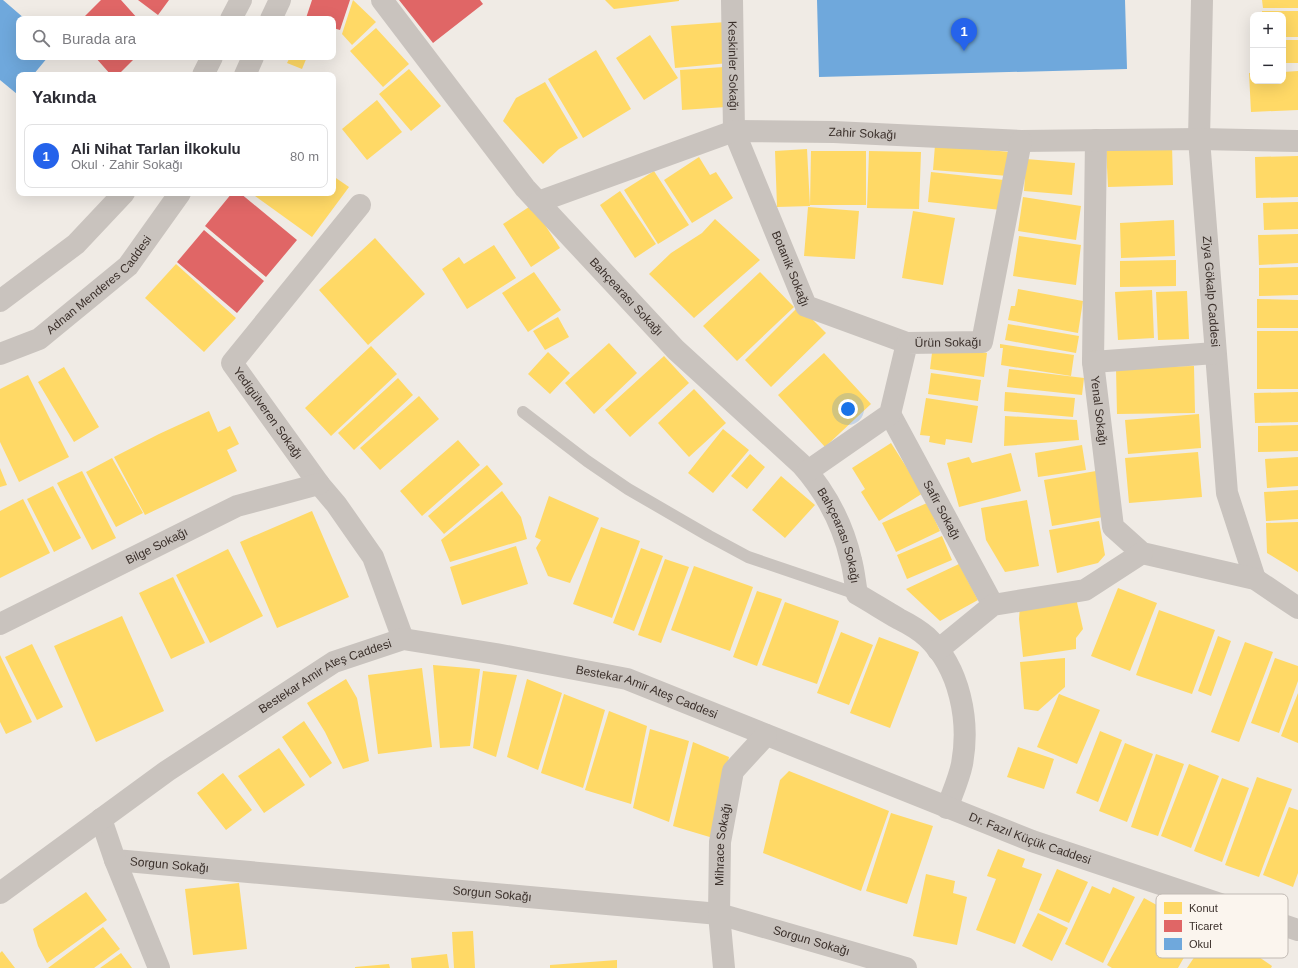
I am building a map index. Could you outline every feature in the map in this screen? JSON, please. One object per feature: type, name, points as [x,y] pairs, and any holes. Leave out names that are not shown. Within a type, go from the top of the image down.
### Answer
[{"type":"street","points":[[233,16],[241,0]]},
{"type":"street","points":[[272,16],[280,0]]},
{"type":"street","name":"Bahçearası Sokağı","points":[[382,0],[525,188],[676,350],[808,471],[827,499],[841,527],[851,560],[857,594]]},
{"type":"street","name":"Keskinler Sokağı","points":[[732,0],[734,132]]},
{"type":"street","name":"Ziya Gökalp Caddesi","points":[[1202,0],[1199,140],[1227,493],[1254,579]]},
{"type":"street","points":[[204,72],[210,60]]},
{"type":"street","points":[[246,72],[252,60]]},
{"type":"street","name":"Zahir Sokağı","points":[[538,202],[734,132],[834,132],[1021,141],[1298,141]]},
{"type":"street","name":"Botanik Sokağı","points":[[734,132],[806,306],[907,343]]},
{"type":"street","name":"Yenal Sokağı","points":[[1096,140],[1093,362],[1114,527],[1142,553],[1254,579]]},
{"type":"street","name":"Ürün Sokağı","points":[[890,414],[907,343],[982,342],[1021,141]]},
{"type":"street","points":[[0,301],[76,244],[121,196]]},
{"type":"street","name":"Adnan Menderes Caddesi","points":[[0,354],[38,339],[128,266],[178,196]]},
{"type":"street","name":"Yedigülveren Sokağı","points":[[360,205],[232,362],[373,557],[402,639]]},
{"type":"street","points":[[1093,362],[1215,353]]},
{"type":"street","points":[[808,471],[890,414]]},
{"type":"street","name":"Safir Sokağı","points":[[890,414],[993,605]]},
{"type":"street","name":"Bilge Sokağı","points":[[0,624],[237,506],[319,484]]},
{"type":"street","points":[[938,650],[993,605],[1085,590],[1142,553]]},
{"type":"street","points":[[1254,579],[1298,608]]},
{"type":"street","points":[[857,594],[914,626],[927,637],[938,650],[950,670],[958,691],[963,714],[964,733],[962,765],[947,808]]},
{"type":"street","name":"Bestekar Amir Ateş Caddesi","points":[[0,893],[167,771],[334,662],[402,639],[496,654],[627,680],[766,735]]},
{"type":"street","name":"Dr. Fazıl Küçük Caddesi","points":[[766,735],[1032,841],[1190,894]]},
{"type":"street","name":"Mihrace Sokağı","points":[[724,968],[719,914],[720,842],[733,771],[766,735]]},
{"type":"street","name":"Sorgun Sokağı","points":[[101,819],[115,860],[719,914],[906,968]]},
{"type":"street","points":[[115,860],[159,968]]},
{"type":"street","name":"Dr. Fazıl Küçük Caddesi","points":[[1288,927],[1298,930]]},
{"type":"lane","points":[[523,412],[587,461],[628,489],[709,536],[748,557],[857,594]]},
{"type":"building: Konut","points":[[353,0],[376,22],[352,45],[342,34]]},
{"type":"building: Konut","points":[[605,0],[679,0],[679,1],[614,9]]},
{"type":"building: Konut","points":[[1262,0],[1298,0],[1298,8],[1263,8]]},
{"type":"building: Konut","points":[[1298,11],[1298,37],[1286,37],[1286,12],[1262,12]]},
{"type":"building: Konut","points":[[726,22],[729,63],[675,68],[671,26]]},
{"type":"building: Konut","points":[[376,28],[409,64],[383,87],[350,51]]},
{"type":"building: Konut","points":[[650,35],[678,78],[644,100],[616,58]]},
{"type":"building: Konut","points":[[1286,40],[1298,40],[1298,63],[1286,63]]},
{"type":"building: Konut","points":[[596,50],[631,109],[583,138],[548,79]]},
{"type":"building: Konut","points":[[288,60],[306,60],[302,69],[287,63]]},
{"type":"building: Konut","points":[[724,67],[726,107],[682,110],[680,70]]},
{"type":"building: Konut","points":[[409,69],[441,106],[411,131],[379,94]]},
{"type":"building: Konut","points":[[1298,71],[1298,110],[1251,112],[1249,73],[1250,84],[1286,84],[1286,72]]},
{"type":"building: Konut","points":[[545,82],[578,138],[559,149],[543,164],[503,121],[516,98]]},
{"type":"building: Konut","points":[[377,100],[402,132],[367,160],[342,129]]},
{"type":"building: Konut","points":[[935,145],[1010,152],[1008,176],[933,170]]},
{"type":"building: Konut","points":[[1172,145],[1173,185],[1108,187],[1106,147]]},
{"type":"building: Konut","points":[[807,149],[810,206],[777,207],[775,151]]},
{"type":"building: Konut","points":[[811,151],[866,151],[866,205],[810,205]]},
{"type":"building: Konut","points":[[869,151],[921,152],[919,209],[867,208]]},
{"type":"building: Konut","points":[[1298,156],[1298,197],[1256,198],[1255,157]]},
{"type":"building: Konut","points":[[699,157],[710,175],[716,172],[733,198],[692,223],[664,180]]},
{"type":"building: Konut","points":[[1026,159],[1075,163],[1072,195],[1024,191]]},
{"type":"building: Konut","points":[[654,171],[689,225],[658,244],[624,190]]},
{"type":"building: Konut","points":[[931,172],[1004,180],[1001,210],[928,202]]},
{"type":"building: Konut","points":[[336,178],[349,187],[312,237],[255,196],[336,196]]},
{"type":"building: Konut","points":[[620,191],[656,244],[635,258],[600,205]]},
{"type":"building: Konut","points":[[1023,197],[1081,206],[1076,240],[1018,231]]},
{"type":"building: Konut","points":[[1298,202],[1298,229],[1264,230],[1263,203]]},
{"type":"building: Konut","points":[[532,205],[560,248],[531,267],[503,224]]},
{"type":"building: Konut","points":[[808,207],[859,211],[855,259],[804,256]]},
{"type":"building: Konut","points":[[913,211],[955,218],[943,285],[902,278]]},
{"type":"building: Konut","points":[[715,219],[760,260],[694,318],[649,274],[671,253],[702,233]]},
{"type":"building: Konut","points":[[1174,220],[1175,256],[1121,258],[1120,223]]},
{"type":"building: Konut","points":[[1298,234],[1298,263],[1259,265],[1258,235]]},
{"type":"building: Konut","points":[[1019,236],[1081,245],[1076,285],[1013,276]]},
{"type":"building: Konut","points":[[375,238],[425,294],[368,345],[319,290]]},
{"type":"building: Konut","points":[[494,245],[516,278],[467,309],[442,269],[459,257],[464,264]]},
{"type":"building: Konut","points":[[1176,260],[1176,286],[1120,287],[1120,261]]},
{"type":"building: Konut","points":[[176,264],[236,318],[204,352],[145,298]]},
{"type":"building: Konut","points":[[1298,267],[1298,295],[1259,296],[1259,268]]},
{"type":"building: Konut","points":[[534,272],[561,310],[528,332],[502,293]]},
{"type":"building: Konut","points":[[760,272],[794,307],[737,361],[703,326]]},
{"type":"building: Konut","points":[[1018,289],[1083,301],[1078,333],[1008,320],[1011,306],[1015,306]]},
{"type":"building: Konut","points":[[1152,290],[1154,338],[1118,340],[1115,292]]},
{"type":"building: Konut","points":[[1187,291],[1189,339],[1158,340],[1156,292]]},
{"type":"building: Konut","points":[[1257,299],[1298,300],[1298,328],[1257,328]]},
{"type":"building: Konut","points":[[799,306],[826,333],[771,387],[745,360]]},
{"type":"building: Konut","points":[[558,317],[569,337],[545,350],[533,331]]},
{"type":"building: Konut","points":[[1008,324],[1079,336],[1076,353],[1005,340]]},
{"type":"building: Konut","points":[[1257,331],[1298,331],[1298,389],[1257,389]]},
{"type":"building: Konut","points":[[609,343],[637,373],[594,414],[565,383]]},
{"type":"building: Konut","points":[[1000,344],[1074,355],[1071,376],[1001,365],[1003,348],[1000,348]]},
{"type":"building: Konut","points":[[933,345],[987,353],[984,377],[930,369]]},
{"type":"building: Konut","points":[[371,346],[397,374],[331,436],[305,408]]},
{"type":"building: Konut","points":[[548,352],[570,373],[550,394],[528,374]]},
{"type":"building: Konut","points":[[824,353],[871,404],[825,447],[778,395]]},
{"type":"building: Konut","points":[[664,356],[689,383],[630,437],[605,410]]},
{"type":"building: Konut","points":[[1194,366],[1195,413],[1117,414],[1116,368]]},
{"type":"building: Konut","points":[[64,367],[99,427],[74,442],[38,382]]},
{"type":"building: Konut","points":[[1009,369],[1084,378],[1082,395],[1007,387]]},
{"type":"building: Konut","points":[[931,373],[981,380],[978,401],[928,394]]},
{"type":"building: Konut","points":[[28,375],[69,457],[19,482],[0,442],[0,389]]},
{"type":"building: Konut","points":[[398,378],[413,395],[354,450],[338,433]]},
{"type":"building: Konut","points":[[694,389],[726,423],[689,457],[658,423]]},
{"type":"building: Konut","points":[[1005,392],[1075,398],[1073,417],[1004,411]]},
{"type":"building: Konut","points":[[1298,392],[1298,422],[1255,423],[1254,393]]},
{"type":"building: Konut","points":[[419,396],[439,419],[380,470],[360,448]]},
{"type":"building: Konut","points":[[926,398],[978,406],[972,443],[946,439],[945,445],[929,442],[930,436],[920,435]]},
{"type":"building: Konut","points":[[209,411],[218,432],[230,426],[239,444],[227,450],[237,471],[145,515],[114,457]]},
{"type":"building: Konut","points":[[1199,414],[1201,448],[1128,454],[1125,420]]},
{"type":"building: Konut","points":[[1005,416],[1077,420],[1079,440],[1004,446]]},
{"type":"building: Konut","points":[[1298,425],[1298,451],[1258,452],[1258,426]]},
{"type":"building: Konut","points":[[723,429],[749,450],[713,493],[688,473]]},
{"type":"building: Konut","points":[[458,440],[480,465],[422,516],[400,491]]},
{"type":"building: Konut","points":[[891,443],[923,493],[879,521],[861,492],[865,489],[852,468]]},
{"type":"building: Konut","points":[[1082,445],[1086,470],[1038,477],[1035,453]]},
{"type":"building: Konut","points":[[1198,452],[1202,497],[1129,503],[1125,458]]},
{"type":"building: Konut","points":[[1011,453],[1021,491],[959,507],[947,463],[969,457],[972,463]]},
{"type":"building: Konut","points":[[750,454],[765,467],[747,489],[731,476]]},
{"type":"building: Konut","points":[[1298,457],[1298,486],[1267,488],[1265,459]]},
{"type":"building: Konut","points":[[112,458],[143,513],[116,527],[86,472]]},
{"type":"building: Konut","points":[[487,465],[503,484],[444,534],[428,516]]},
{"type":"building: Konut","points":[[0,468],[7,485],[0,487]]},
{"type":"building: Konut","points":[[82,471],[116,538],[92,550],[57,483]]},
{"type":"building: Konut","points":[[1096,471],[1103,517],[1052,526],[1044,480]]},
{"type":"building: Konut","points":[[781,476],[815,505],[785,538],[752,510]]},
{"type":"building: Konut","points":[[53,486],[81,538],[54,552],[27,499]]},
{"type":"building: Konut","points":[[1298,490],[1298,519],[1266,521],[1264,492]]},
{"type":"building: Konut","points":[[502,491],[521,517],[527,539],[450,562],[441,540]]},
{"type":"building: Konut","points":[[549,496],[599,518],[570,583],[548,576],[536,548],[541,540],[535,537]]},
{"type":"building: Konut","points":[[23,499],[50,553],[0,578],[0,511]]},
{"type":"building: Konut","points":[[1027,500],[1039,566],[1005,572],[986,540],[981,508]]},
{"type":"building: Konut","points":[[927,503],[940,531],[896,552],[882,523]]},
{"type":"building: Konut","points":[[312,511],[349,597],[277,628],[240,542]]},
{"type":"building: Konut","points":[[1099,521],[1105,555],[1098,563],[1057,573],[1049,530]]},
{"type":"building: Konut","points":[[1298,522],[1298,572],[1267,553],[1266,523]]},
{"type":"building: Konut","points":[[601,527],[640,541],[612,618],[573,604]]},
{"type":"building: Konut","points":[[942,536],[952,560],[907,579],[897,555]]},
{"type":"building: Konut","points":[[516,546],[528,584],[462,605],[450,567]]},
{"type":"building: Konut","points":[[641,548],[663,556],[634,631],[613,623]]},
{"type":"building: Konut","points":[[228,549],[263,616],[210,643],[176,575]]},
{"type":"building: Konut","points":[[665,559],[689,567],[661,643],[638,635]]},
{"type":"building: Konut","points":[[959,564],[978,600],[940,621],[906,589]]},
{"type":"building: Konut","points":[[694,566],[753,587],[730,651],[671,630]]},
{"type":"building: Konut","points":[[173,577],[205,643],[171,659],[139,593]]},
{"type":"building: Konut","points":[[1118,588],[1157,603],[1130,671],[1091,656]]},
{"type":"building: Konut","points":[[757,591],[782,599],[757,666],[733,657]]},
{"type":"building: Konut","points":[[1076,598],[1083,629],[1076,638],[1076,649],[1023,657],[1019,619],[1020,605]]},
{"type":"building: Konut","points":[[785,602],[839,621],[817,684],[762,665]]},
{"type":"building: Konut","points":[[1159,610],[1215,630],[1192,694],[1136,675]]},
{"type":"building: Konut","points":[[122,616],[164,711],[96,742],[54,646]]},
{"type":"building: Konut","points":[[841,632],[873,645],[849,705],[817,693]]},
{"type":"building: Konut","points":[[1218,636],[1231,641],[1211,696],[1198,691]]},
{"type":"building: Konut","points":[[879,637],[919,652],[890,728],[850,713]]},
{"type":"building: Konut","points":[[1245,642],[1273,652],[1239,742],[1211,732]]},
{"type":"building: Konut","points":[[32,644],[63,707],[37,720],[5,657]]},
{"type":"building: Konut","points":[[0,655],[32,722],[6,734],[0,722]]},
{"type":"building: Konut","points":[[1065,658],[1065,687],[1038,711],[1024,709],[1020,662]]},
{"type":"building: Konut","points":[[1275,658],[1298,666],[1298,681],[1279,733],[1251,723]]},
{"type":"building: Konut","points":[[433,665],[480,669],[470,746],[440,748]]},
{"type":"building: Konut","points":[[422,668],[432,747],[378,754],[368,675]]},
{"type":"building: Konut","points":[[483,671],[517,675],[496,757],[473,748]]},
{"type":"building: Konut","points":[[346,679],[357,698],[369,761],[343,769],[325,732],[307,703]]},
{"type":"building: Konut","points":[[527,679],[562,693],[538,770],[507,757]]},
{"type":"building: Konut","points":[[1298,693],[1298,743],[1281,736]]},
{"type":"building: Konut","points":[[564,694],[605,710],[583,788],[541,773]]},
{"type":"building: Konut","points":[[1059,694],[1100,710],[1077,764],[1037,747]]},
{"type":"building: Konut","points":[[609,711],[647,726],[631,804],[585,790]]},
{"type":"building: Konut","points":[[304,721],[332,763],[310,778],[282,737]]},
{"type":"building: Konut","points":[[650,729],[689,741],[669,822],[633,808]]},
{"type":"building: Konut","points":[[1100,731],[1122,740],[1098,802],[1076,793]]},
{"type":"building: Konut","points":[[693,742],[729,757],[713,838],[673,826]]},
{"type":"building: Konut","points":[[1125,743],[1153,754],[1127,822],[1099,811]]},
{"type":"building: Konut","points":[[1018,747],[1054,759],[1044,789],[1007,777]]},
{"type":"building: Konut","points":[[279,748],[305,785],[264,813],[238,776]]},
{"type":"building: Konut","points":[[1156,754],[1184,764],[1158,836],[1131,827]]},
{"type":"building: Konut","points":[[1189,764],[1219,776],[1191,848],[1161,836]]},
{"type":"building: Konut","points":[[789,771],[889,811],[861,891],[763,853],[780,780]]},
{"type":"building: Konut","points":[[223,773],[252,810],[226,830],[197,793]]},
{"type":"building: Konut","points":[[1257,777],[1292,789],[1259,877],[1225,865]]},
{"type":"building: Konut","points":[[1222,778],[1249,788],[1222,862],[1194,851]]},
{"type":"building: Konut","points":[[1289,807],[1298,810],[1298,873],[1293,887],[1263,875]]},
{"type":"building: Konut","points":[[891,813],[933,826],[907,904],[866,891]]},
{"type":"building: Konut","points":[[998,849],[1025,859],[1022,867],[1042,874],[1015,944],[976,930],[996,879],[987,876]]},
{"type":"building: Konut","points":[[1057,869],[1088,882],[1069,923],[1039,910]]},
{"type":"building: Konut","points":[[926,874],[955,881],[953,893],[967,897],[957,945],[913,936]]},
{"type":"building: Konut","points":[[239,883],[247,949],[193,955],[185,889]]},
{"type":"building: Konut","points":[[1092,886],[1110,894],[1113,887],[1135,897],[1103,963],[1065,944]]},
{"type":"building: Konut","points":[[86,892],[107,920],[47,963],[38,946],[33,929]]},
{"type":"building: Konut","points":[[1144,898],[1156,905],[1156,958],[1184,958],[1178,968],[1112,968],[1107,965]]},
{"type":"building: Konut","points":[[1038,913],[1068,928],[1052,961],[1022,946]]},
{"type":"building: Konut","points":[[103,927],[120,949],[94,968],[48,968]]},
{"type":"building: Konut","points":[[473,931],[475,968],[454,968],[452,932]]},
{"type":"building: Konut","points":[[2,951],[15,968],[0,968],[0,953]]},
{"type":"building: Konut","points":[[121,953],[132,968],[100,968]]},
{"type":"building: Konut","points":[[447,954],[449,968],[412,968],[411,958]]},
{"type":"building: Konut","points":[[1194,958],[1260,958],[1272,966],[1271,968],[1187,968]]},
{"type":"building: Konut","points":[[617,960],[617,968],[550,968],[550,965]]},
{"type":"building: Konut","points":[[389,964],[390,968],[355,968],[355,967]]},
{"type":"building: Ticaret","points":[[101,0],[121,0],[135,16],[85,16]]},
{"type":"building: Ticaret","points":[[138,0],[169,0],[158,15]]},
{"type":"building: Ticaret","points":[[312,0],[350,0],[340,30],[336,29],[336,16],[307,16]]},
{"type":"building: Ticaret","points":[[399,0],[480,0],[483,4],[433,43]]},
{"type":"building: Ticaret","points":[[98,60],[133,60],[121,72],[108,72]]},
{"type":"building: Ticaret","points":[[230,196],[244,196],[297,240],[266,277],[205,226]]},
{"type":"building: Ticaret","points":[[204,230],[264,281],[237,313],[177,262]]},
{"type":"building: Okul","points":[[0,0],[3,0],[22,16],[16,16],[16,60],[46,60],[36,72],[16,72],[16,93],[0,80]]},
{"type":"building: Okul","points":[[817,0],[1125,0],[1127,69],[819,77]]},
{"type":"place","name":"Ali Nihat Tarlan İlkokulu","points":[[964,51]]}]
